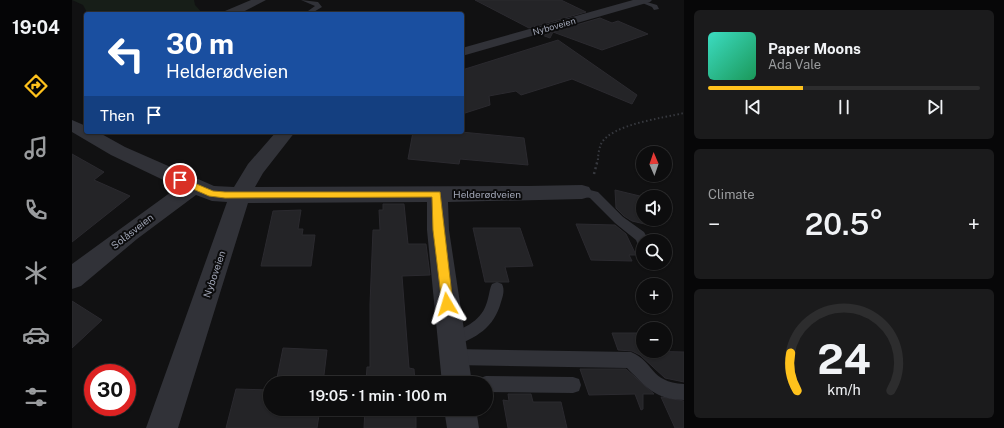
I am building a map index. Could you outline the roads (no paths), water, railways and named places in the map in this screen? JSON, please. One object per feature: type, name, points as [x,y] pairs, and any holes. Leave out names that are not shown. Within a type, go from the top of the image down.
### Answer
[{"type":"street","points":[[233,12],[260,0]]},
{"type":"street","name":"Nyboveien","points":[[464,51],[644,0]]},
{"type":"street","name":"Helderødveien","points":[[93,134],[118,151],[212,194],[437,194],[582,192]]},
{"type":"street","name":"Nyboveien","points":[[162,428],[240,195],[255,169],[284,134]]},
{"type":"street","name":"Solåsveien","points":[[72,278],[129,233],[194,186]]},
{"type":"street","points":[[437,194],[438,230],[456,376]]},
{"type":"street","points":[[461,416],[463,428]]},
{"type":"lane","points":[[304,0],[316,3],[319,7],[310,12]]},
{"type":"lane","points":[[644,0],[655,6],[656,9]]},
{"type":"lane","points":[[582,192],[594,195],[619,220],[637,234]]},
{"type":"lane","points":[[453,349],[486,320],[495,305],[497,288]]},
{"type":"lane","points":[[453,349],[631,360],[652,381],[667,391],[684,392]]},
{"type":"lane","points":[[493,384],[573,385]]}]
